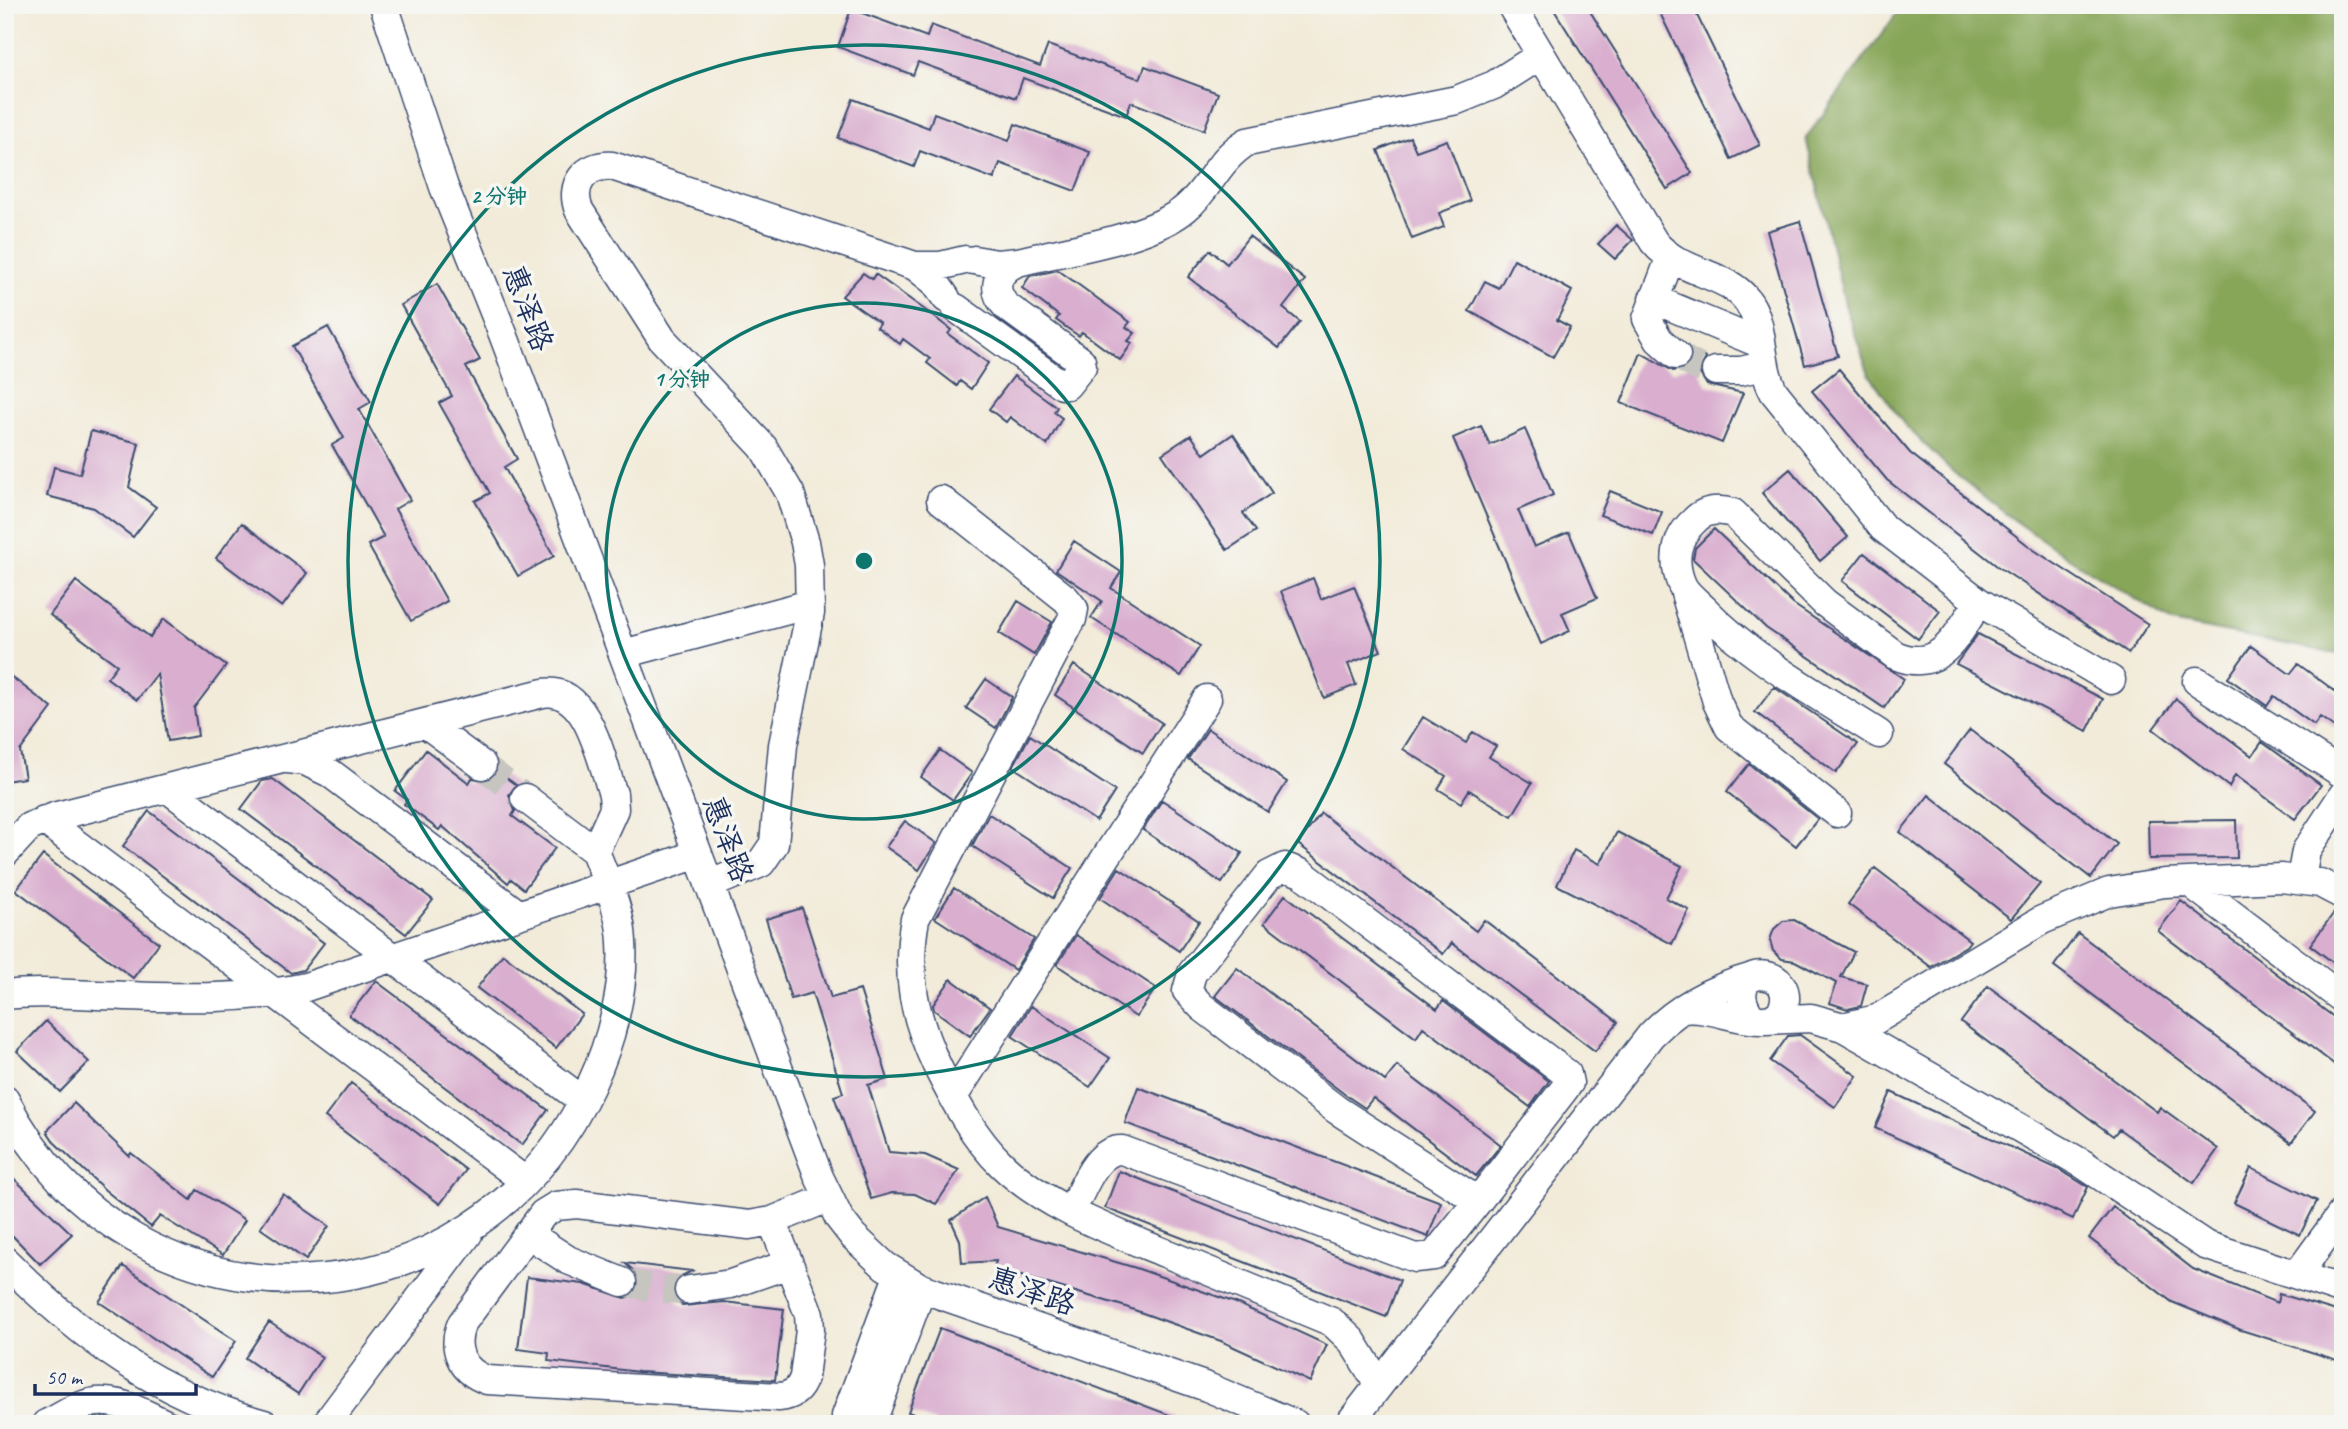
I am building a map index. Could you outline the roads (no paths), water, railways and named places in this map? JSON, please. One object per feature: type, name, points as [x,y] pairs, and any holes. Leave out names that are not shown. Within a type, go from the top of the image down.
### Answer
[{"type":"street","name":"惠泽路","points":[[384,5],[444,187],[503,334],[828,1198],[853,1236],[910,1282],[1207,1387],[1295,1424]]},
{"type":"street","points":[[1511,5],[1654,242],[1670,259],[1739,292],[1755,313],[1761,354],[1774,392],[1883,528],[1979,602],[2111,680]]},
{"type":"street","points":[[709,885],[761,863],[774,844],[783,745],[807,637],[810,604],[805,542],[790,493],[777,469],[745,426],[701,383],[662,339],[579,210],[576,189],[589,170],[612,166],[915,266],[940,266],[970,260],[997,264],[1018,262],[1162,224],[1187,207],[1219,164],[1247,142],[1457,100],[1494,85],[1541,55]]},
{"type":"street","points":[[1670,259],[1653,299],[1647,323],[1659,340],[1676,355]]},
{"type":"street","points":[[951,303],[945,276],[950,268],[970,260],[989,268],[993,307]]},
{"type":"street","points":[[993,307],[1005,269],[1018,262]]},
{"type":"street","points":[[915,266],[934,281],[951,303],[971,312],[993,307]]},
{"type":"street","points":[[1653,299],[1761,354]]},
{"type":"street","points":[[1716,371],[1741,372],[1761,354]]},
{"type":"street","points":[[941,500],[1066,599],[1074,609],[1072,619],[915,919],[909,950],[915,1012],[924,1038],[953,1097],[981,1140],[1001,1164],[1027,1186],[1071,1211],[1332,1322],[1352,1340],[1379,1385]]},
{"type":"street","points":[[1837,813],[1729,727],[1717,702],[1676,558],[1683,533],[1700,515],[1721,510],[1746,523],[1836,611],[1895,655],[1908,660],[1933,658],[1944,651],[1979,602]]},
{"type":"street","points":[[1683,587],[1747,649],[1879,734]]},
{"type":"street","points":[[623,654],[810,604]]},
{"type":"street","points":[[2197,681],[2317,755],[2343,775]]},
{"type":"street","points":[[5,853],[18,837],[44,820],[279,760],[332,759],[425,723],[551,692],[574,700],[584,714],[614,798],[612,814],[595,851]]},
{"type":"street","points":[[953,1097],[1206,699]]},
{"type":"street","points":[[425,723],[482,765]]},
{"type":"street","points":[[332,759],[518,914]]},
{"type":"street","points":[[167,788],[583,1101]]},
{"type":"street","points":[[2301,879],[2306,851],[2343,795]]},
{"type":"street","points":[[326,1424],[442,1252],[525,1181],[566,1130],[583,1101],[608,1040],[621,975],[622,942],[617,910],[595,851],[525,798]]},
{"type":"street","points":[[44,820],[525,1181]]},
{"type":"street","points":[[5,995],[40,993],[217,999],[276,994],[698,853]]},
{"type":"street","points":[[1071,1211],[1100,1159],[1114,1150],[1122,1150],[1415,1258],[1433,1256],[1478,1201],[1567,1087],[1567,1074],[1301,873],[1285,866],[1269,875],[1192,973],[1187,991],[1202,1007],[1337,1110],[1478,1201]]},
{"type":"street","points":[[1683,1009],[1696,1007],[1760,1020],[1798,1017],[1835,1025],[1877,1019],[2064,908],[2109,892],[2189,882],[2301,879],[2320,883],[2343,895]]},
{"type":"street","points":[[2189,882],[2343,999]]},
{"type":"street","points":[[1766,979],[1803,1008],[2083,1164],[2205,1245],[2343,1290]]},
{"type":"street","points":[[1349,1424],[1651,1035],[1711,991],[1766,979]]},
{"type":"street","points":[[1760,1020],[1745,1011],[1741,1000],[1743,987],[1766,979]]},
{"type":"street","points":[[5,1100],[33,1148],[77,1197],[128,1236],[187,1263],[250,1278],[315,1280],[442,1252]]},
{"type":"street","points":[[772,1221],[806,1305],[810,1329],[804,1377],[801,1385],[791,1395],[487,1380],[471,1373],[460,1359],[458,1332],[543,1214],[566,1203],[749,1225],[772,1221],[828,1198]]},
{"type":"street","points":[[2297,1275],[2343,1212]]},
{"type":"street","points":[[528,1234],[590,1271],[622,1282]]},
{"type":"street","points":[[5,1261],[69,1323],[132,1368],[202,1403],[264,1424]]},
{"type":"street","points":[[689,1290],[731,1284],[789,1264]]},
{"type":"street","points":[[858,1423],[910,1282]]},
{"type":"street","points":[[46,1424],[83,1405],[106,1402],[129,1406],[166,1424]]},
{"type":"tunnel","points":[[1676,355],[1698,367],[1716,371]]},
{"type":"tunnel","points":[[482,765],[525,798]]},
{"type":"tunnel","points":[[622,1282],[658,1289],[689,1290]]}]
